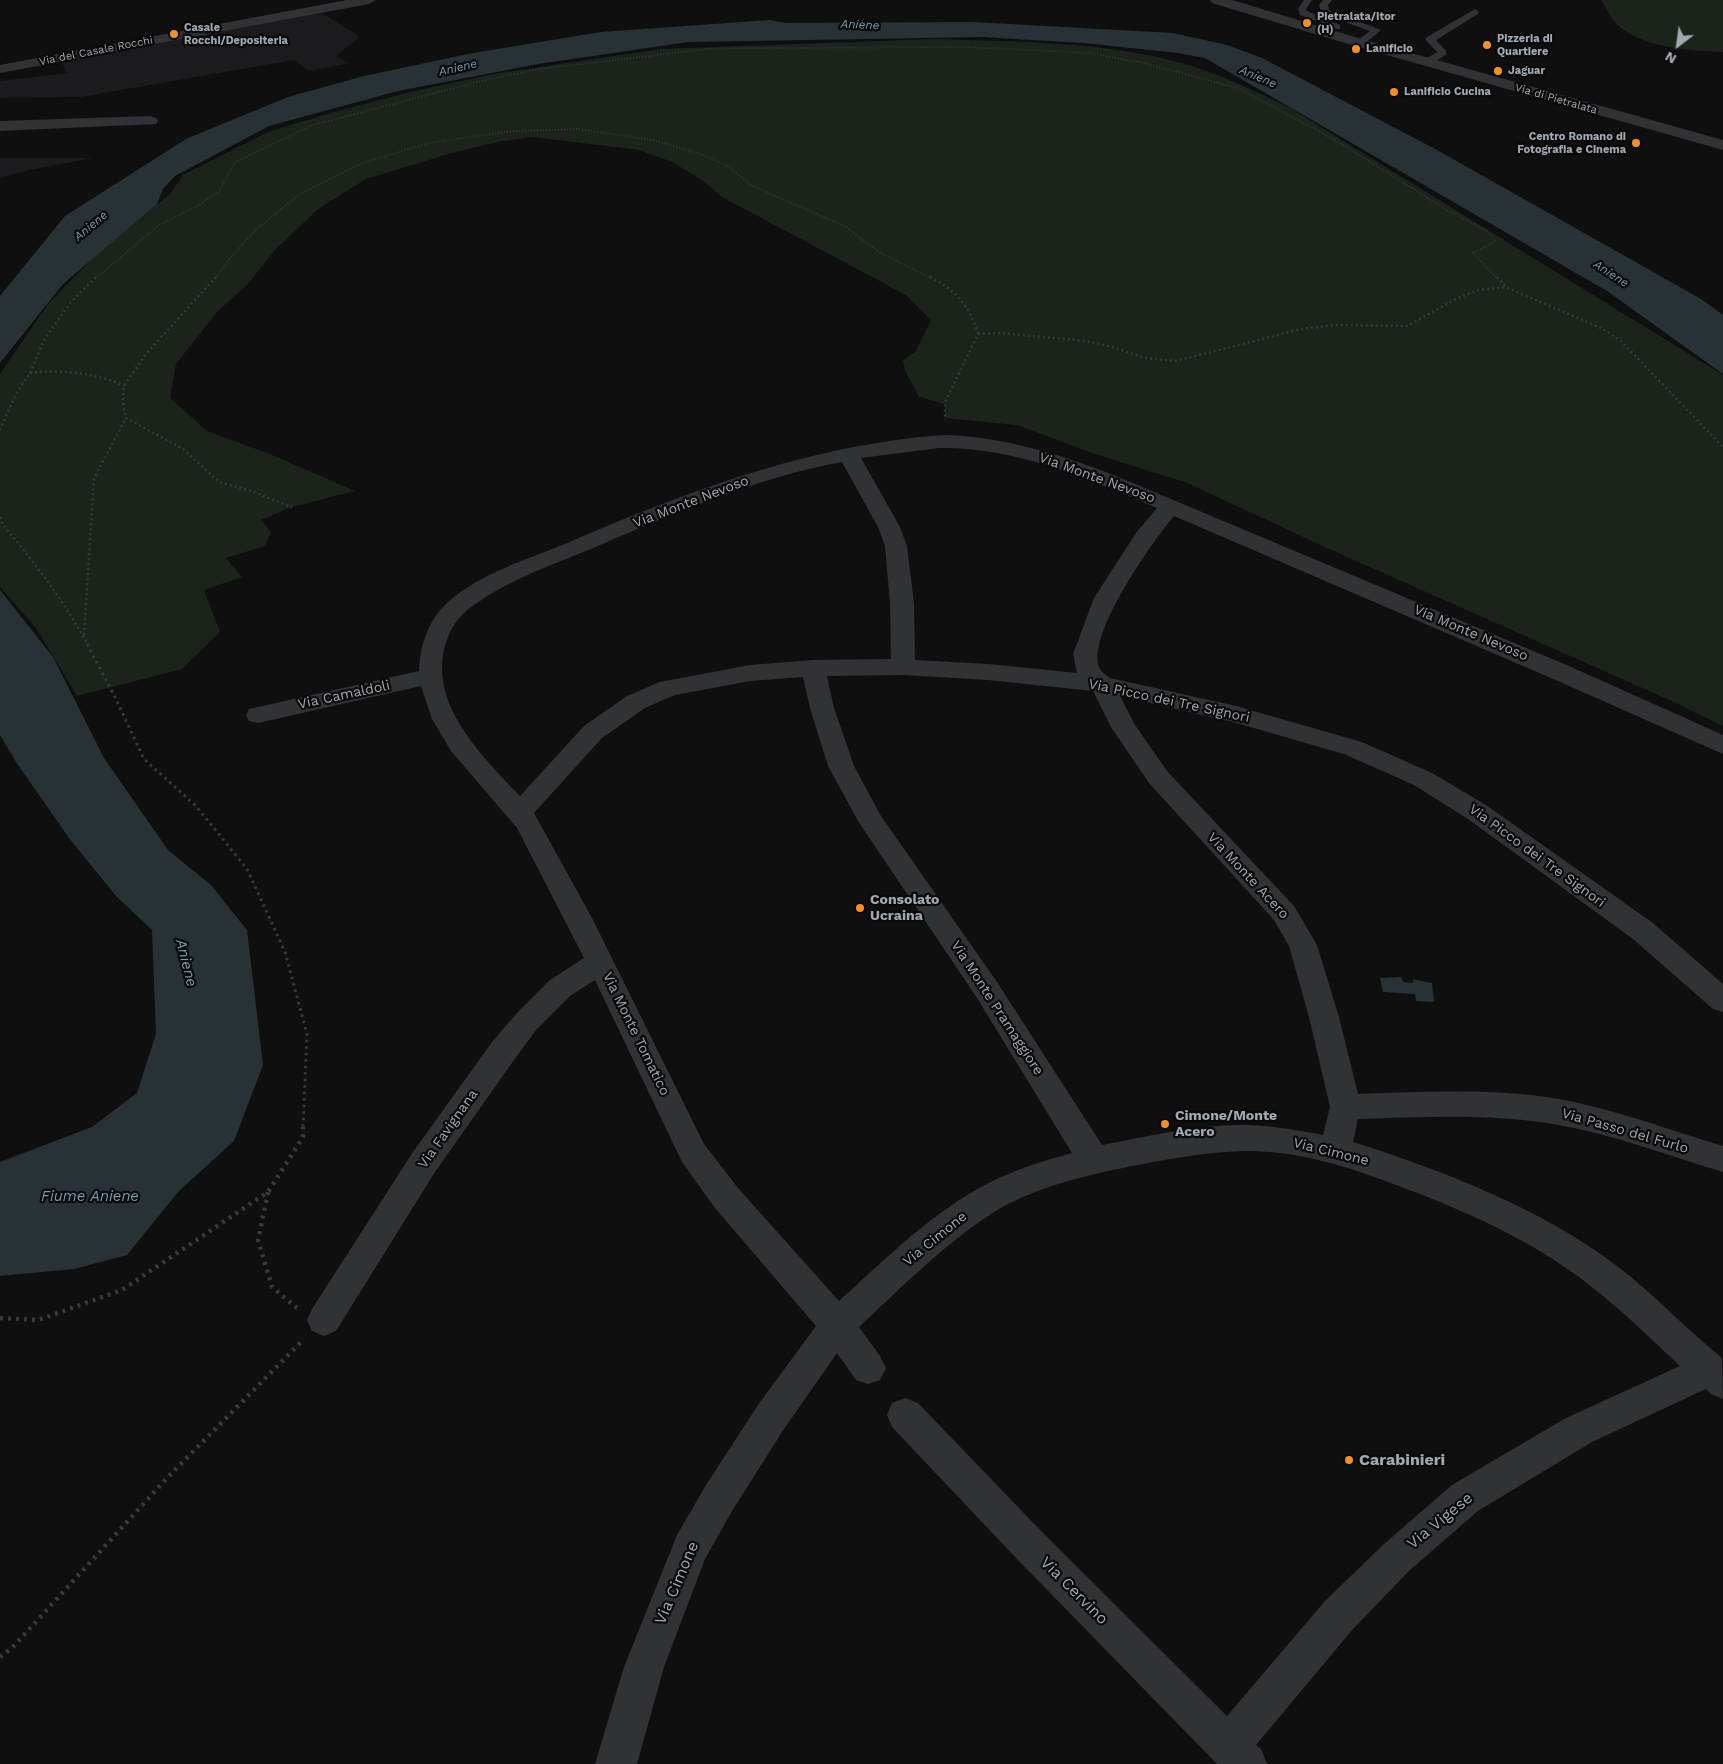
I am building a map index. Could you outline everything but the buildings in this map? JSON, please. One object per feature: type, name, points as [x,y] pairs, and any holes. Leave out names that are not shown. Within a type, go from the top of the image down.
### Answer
[{"type":"street","name":"Via del Casale Rocchi","points":[[0,70],[369,0]]},
{"type":"street","name":"Via di Pietralata","points":[[1217,0],[1364,40],[1427,62],[1723,145]]},
{"type":"street","points":[[0,126],[150,121]]},
{"type":"street","name":"Via Monte Nevoso","points":[[520,812],[487,779],[451,734],[436,703],[431,676],[434,640],[443,622],[464,600],[484,587],[568,550],[728,485],[848,454],[938,442],[993,446],[1038,455],[1095,474],[1560,672],[1723,745]]},
{"type":"street","points":[[848,454],[889,527],[896,546],[902,603],[903,667]]},
{"type":"street","name":"Via Monte Acero","points":[[1171,505],[1144,538],[1118,577],[1102,607],[1089,637],[1086,650],[1086,667],[1089,673],[1102,684],[1124,727],[1158,777],[1284,913],[1303,945],[1324,1017],[1346,1107],[1335,1150]]},
{"type":"street","name":"Via Picco dei Tre Signori","points":[[520,812],[593,732],[636,702],[669,688],[693,682],[750,672],[813,668],[903,667],[988,672],[1102,684],[1236,714],[1322,738],[1352,748],[1415,774],[1478,812],[1643,932],[1723,1001]]},
{"type":"street","name":"Via Monte Pramaggiore","points":[[813,668],[822,708],[842,766],[871,821],[987,990],[1094,1160]]},
{"type":"street","name":"Via Camaldoli","points":[[258,715],[431,676]]},
{"type":"street","name":"Via Monte Tomatico","points":[[520,812],[556,873],[694,1153],[724,1194],[767,1246],[837,1325],[868,1368]]},
{"type":"street","name":"Via Favignana","points":[[324,1320],[424,1162],[526,1022],[560,988],[600,962]]},
{"type":"street","name":"Via Passo del Furlo","points":[[1346,1107],[1463,1103],[1557,1112],[1582,1116],[1723,1159]]},
{"type":"street","name":"Via Cimone","points":[[616,1764],[644,1667],[686,1557],[719,1498],[771,1417],[837,1325],[931,1239],[980,1204],[1028,1180],[1094,1160],[1176,1144],[1209,1140],[1245,1138],[1280,1140],[1335,1150],[1370,1161],[1470,1199],[1555,1243],[1604,1276],[1717,1376]]},
{"type":"street","name":"Via Vigese","points":[[1237,1755],[1339,1615],[1397,1557],[1465,1498],[1579,1430],[1717,1376]]},
{"type":"street","name":"Via Cervino","points":[[905,1415],[1030,1546],[1237,1755]]},
{"type":"lane","points":[[1308,0],[1302,8],[1303,13],[1364,40],[1376,30],[1326,12],[1323,5],[1328,0]]},
{"type":"lane","points":[[1427,62],[1443,52],[1430,39],[1475,12]]},
{"type":"path","points":[[0,430],[16,394],[30,373],[44,338],[71,302],[108,266],[159,225],[176,214],[201,204],[220,190],[235,162],[287,136],[313,126],[362,112],[486,80],[539,69],[707,49],[968,46],[1091,52],[1212,80],[1238,88],[1285,112],[1344,146],[1445,209],[1487,231],[1496,241],[1473,253],[1506,287],[1603,329],[1620,340],[1723,447]]},
{"type":"path","points":[[84,636],[94,478],[126,418],[124,386],[146,354],[211,285],[230,258],[258,228],[300,194],[362,163],[429,143],[512,131],[578,129],[652,140],[697,153],[726,165],[753,186],[846,227],[879,252],[896,262],[947,285],[973,316],[978,334],[946,402],[946,415],[938,442]]},
{"type":"path","points":[[978,334],[1002,333],[1085,341],[1109,346],[1145,358],[1176,361],[1301,329],[1334,325],[1407,326],[1458,298],[1479,290],[1506,287]]},
{"type":"path","points":[[30,373],[48,370],[112,379],[124,386]]},
{"type":"path","points":[[126,418],[183,449],[219,482],[251,491],[292,507]]},
{"type":"path","points":[[0,517],[3,525],[70,612],[115,697],[144,759],[196,806],[247,869],[285,952],[307,1034],[303,1137],[268,1192],[258,1240],[272,1288],[298,1309],[324,1320],[168,1478],[12,1648],[0,1657]]},
{"type":"path","points":[[0,1318],[38,1320],[122,1290],[268,1192]]},
{"type":"shaded area","points":[[1601,0],[1723,0],[1723,52],[1670,47],[1631,35],[1618,25]]},
{"type":"shaded area","points":[[322,13],[360,37],[336,56],[350,63],[309,71],[294,60],[81,97],[0,98],[0,81],[67,73],[61,61]]},
{"type":"shaded area","points":[[937,39],[1029,42],[1122,50],[1182,63],[1237,83],[1290,108],[1723,375],[1723,726],[1676,703],[1327,548],[1187,483],[1095,454],[1017,425],[945,418],[945,404],[919,397],[905,370],[903,360],[915,352],[931,320],[906,295],[722,197],[702,180],[672,162],[639,150],[533,137],[497,142],[452,153],[366,179],[317,210],[275,250],[247,285],[218,311],[176,364],[170,398],[207,431],[270,454],[355,491],[292,507],[261,520],[271,532],[265,546],[226,558],[242,577],[204,590],[220,632],[182,669],[77,696],[36,628],[0,587],[0,374],[48,304],[98,253],[171,193],[183,175],[268,132],[410,92],[493,74],[661,49]]},
{"type":"shaded area","points":[[0,158],[94,158],[29,170],[0,178]]},
{"type":"water","name":"Aniene","points":[[770,20],[786,23],[973,22],[1173,33],[1227,45],[1262,58],[1437,150],[1701,299],[1723,315],[1723,374],[1607,291],[1205,58],[1178,53],[1084,43],[982,37],[688,42],[538,64],[398,91],[269,126],[175,176],[163,189],[157,204],[63,284],[0,363],[0,296],[65,216],[186,139],[288,97],[364,76],[473,53],[601,32]]},
{"type":"water","name":"Fiume Aniene","points":[[0,590],[53,657],[104,758],[168,850],[211,885],[247,930],[263,1065],[234,1141],[179,1191],[127,1255],[74,1269],[0,1276],[0,1162],[92,1127],[137,1093],[156,1034],[152,930],[116,896],[69,838],[16,762],[0,735]]},
{"type":"water","points":[[1401,977],[1403,982],[1413,983],[1413,979],[1432,983],[1434,1002],[1416,1001],[1415,994],[1383,992],[1380,978]]},
{"type":"place","name":"Pietralata/Itor (H)","points":[[1307,23]]},
{"type":"place","name":"Casale Rocchi/Depositeria","points":[[174,34]]},
{"type":"place","name":"Pizzeria di Quartiere","points":[[1487,45]]},
{"type":"place","name":"Lanificio","points":[[1356,49]]},
{"type":"place","name":"Jaguar","points":[[1498,71]]},
{"type":"place","name":"Lanificio Cucina","points":[[1394,92]]},
{"type":"place","name":"Centro Romano di Fotografia e Cinema","points":[[1636,143]]},
{"type":"place","name":"Consolato Ucraina","points":[[860,908]]},
{"type":"place","name":"Cimone/Monte Acero","points":[[1165,1124]]},
{"type":"place","name":"Carabinieri","points":[[1349,1460]]}]
